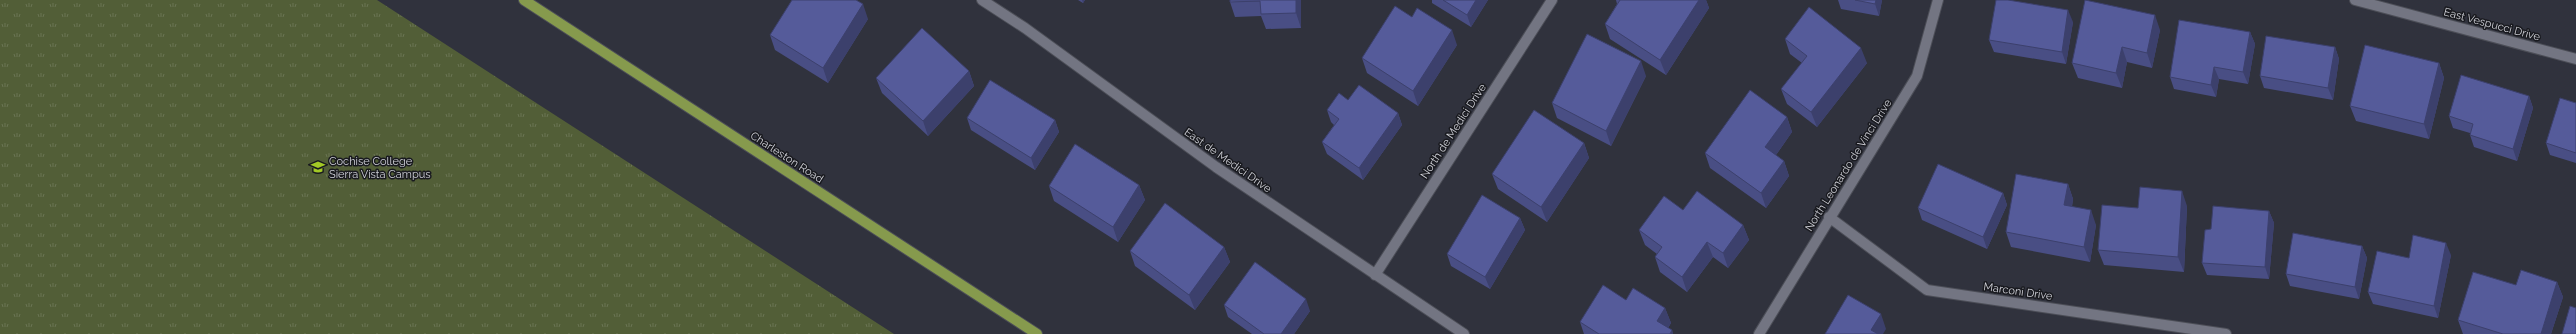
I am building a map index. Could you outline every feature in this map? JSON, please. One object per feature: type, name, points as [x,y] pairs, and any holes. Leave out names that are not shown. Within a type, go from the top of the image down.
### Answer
[{"type":"main road","name":"Charleston Road","points":[[524,0],[1037,334]]},
{"type":"street","name":"East de Medici Drive","points":[[982,0],[1025,28],[1216,167],[1464,334]]},
{"type":"street","name":"North de Medici Drive","points":[[1375,275],[1552,0]]},
{"type":"street","name":"North Leonardo de Vinci Drive","points":[[1759,334],[1829,217],[1917,76],[1938,0]]},
{"type":"street","name":"East Vespucci Drive","points":[[2355,0],[2576,59]]},
{"type":"street","name":"Marconi Drive","points":[[1829,217],[1927,290],[2226,334]]},
{"type":"green space","name":"Cochise College Sierra Vista Campus","points":[[0,0],[377,0],[894,334],[0,334]]},
{"type":"building","points":[[792,0],[856,0],[863,4],[823,68],[770,35]]},
{"type":"building","points":[[1230,0],[1296,0],[1296,13],[1261,14],[1260,1],[1230,2]]},
{"type":"building","points":[[1443,0],[1476,0],[1467,15]]},
{"type":"building","points":[[1620,0],[1699,0],[1660,60],[1605,24]]},
{"type":"building","points":[[1855,0],[1876,0],[1875,4]]},
{"type":"building","points":[[1996,0],[2008,0],[2068,10],[2062,52],[1989,40]]},
{"type":"building","points":[[2085,0],[2155,15],[2147,53],[2122,47],[2116,73],[2072,63]]},
{"type":"building","points":[[1395,6],[1412,17],[1417,8],[1452,30],[1413,91],[1362,58]]},
{"type":"building","points":[[1809,7],[1861,48],[1811,112],[1781,89],[1807,56],[1785,39]]},
{"type":"building","points":[[2179,20],[2250,32],[2243,72],[2214,67],[2211,85],[2170,77]]},
{"type":"building","points":[[922,28],[969,71],[923,121],[876,78]]},
{"type":"building","points":[[1587,34],[1641,61],[1606,131],[1552,103]]},
{"type":"building","points":[[2266,36],[2335,47],[2328,88],[2260,76]]},
{"type":"building","points":[[2365,45],[2439,63],[2424,124],[2350,106]]},
{"type":"building","points":[[2461,75],[2529,96],[2513,149],[2470,135],[2473,124],[2449,116]]},
{"type":"building","points":[[990,80],[1055,120],[1031,158],[967,118]]},
{"type":"building","points":[[1359,85],[1398,113],[1359,168],[1322,142],[1339,119],[1327,110],[1339,93],[1348,100]]},
{"type":"building","points":[[1750,90],[1787,117],[1765,147],[1784,161],[1761,193],[1705,153]]},
{"type":"building","points":[[2560,98],[2576,103],[2576,153],[2546,143]]},
{"type":"building","points":[[1534,110],[1584,143],[1541,207],[1492,174]]},
{"type":"building","points":[[1075,144],[1139,185],[1113,227],[1049,186]]},
{"type":"building","points":[[1938,164],[2003,193],[1983,237],[1918,208]]},
{"type":"building","points":[[2016,174],[2068,184],[2064,205],[2091,210],[2084,247],[2006,232]]},
{"type":"building","points":[[2140,187],[2182,191],[2178,257],[2098,250],[2102,205],[2138,208]]},
{"type":"building","points":[[1697,191],[1743,225],[1723,253],[1707,242],[1682,277],[1655,257],[1662,247],[1639,230],[1664,196],[1683,210]]},
{"type":"building","points":[[1482,195],[1520,218],[1485,277],[1447,254]]},
{"type":"building","points":[[1165,203],[1224,247],[1189,295],[1130,251]]},
{"type":"building","points":[[2213,206],[2269,211],[2265,267],[2202,263],[2205,230],[2211,229]]},
{"type":"building","points":[[2293,233],[2362,246],[2355,287],[2286,274]]},
{"type":"building","points":[[2413,235],[2446,243],[2434,306],[2368,292],[2377,251],[2409,258]]},
{"type":"building","points":[[1255,262],[1306,299],[1281,334],[1264,334],[1224,305]]},
{"type":"building","points":[[2521,270],[2557,282],[2541,334],[2503,334],[2458,320],[2473,272],[2516,285]]},
{"type":"building","points":[[1603,285],[1626,300],[1633,288],[1665,308],[1657,321],[1672,330],[1670,334],[1599,334],[1580,322]]},
{"type":"building","points":[[1848,295],[1881,314],[1871,330],[1878,334],[1825,334]]},
{"type":"building","points":[[2570,306],[2576,308],[2576,334],[2562,334]]},
{"type":"place","name":"Cochise College Sierra Vista Campus","points":[[318,167]]}]
